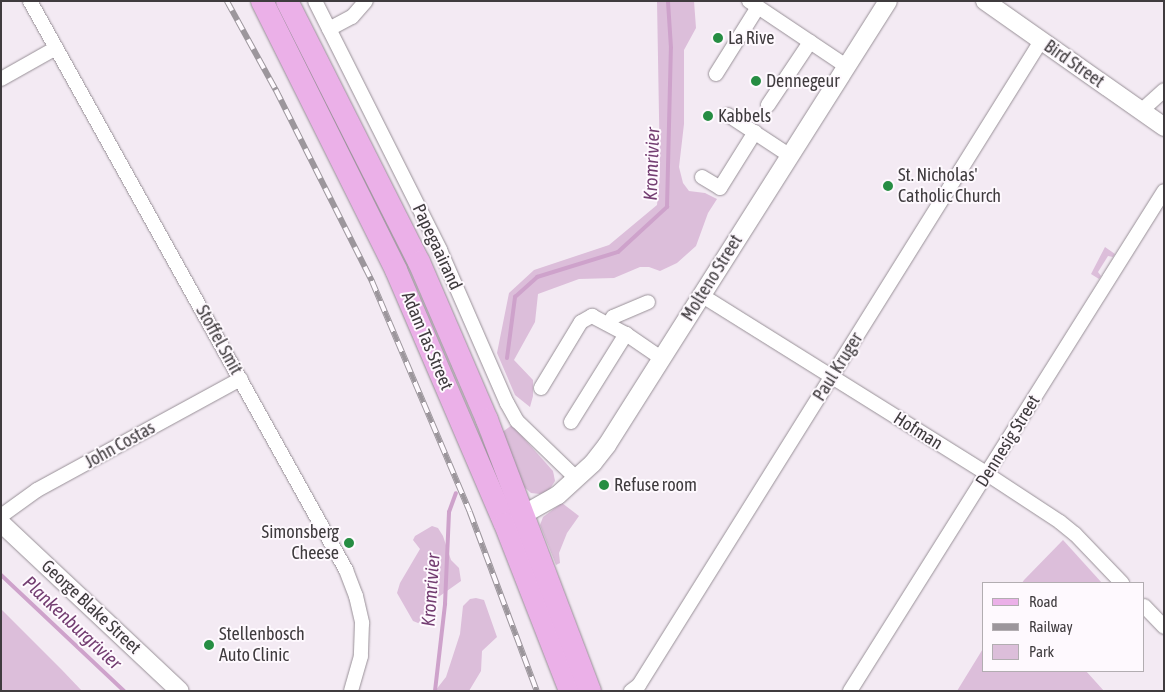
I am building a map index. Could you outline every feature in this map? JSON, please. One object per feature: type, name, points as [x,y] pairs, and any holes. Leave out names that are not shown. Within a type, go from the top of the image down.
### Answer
[{"type":"main road","name":"Adam Tas Street","points":[[262,1],[396,270],[515,520],[590,691]]},
{"type":"main road","name":"Adam Tas Street","points":[[288,1],[419,262],[515,520],[570,691]]},
{"type":"street","name":"Stoffel Smit","points":[[30,1],[346,570],[356,596],[362,623],[361,656],[351,691]]},
{"type":"street","name":"Papegaairand","points":[[315,1],[440,250],[507,403],[517,421],[577,479]]},
{"type":"street","points":[[329,29],[352,17],[366,1]]},
{"type":"street","name":"Molteno Street","points":[[515,520],[558,495],[577,479],[607,445],[888,1]]},
{"type":"street","name":"Bird Street","points":[[993,3],[1041,41],[1164,127]]},
{"type":"street","points":[[716,74],[754,4],[846,66]]},
{"type":"street","name":"Paul Kruger","points":[[631,691],[639,685],[1041,41]]},
{"type":"street","points":[[768,105],[810,42]]},
{"type":"street","points":[[1,79],[56,48]]},
{"type":"street","points":[[1141,111],[1164,90]]},
{"type":"street","points":[[728,114],[789,155]]},
{"type":"street","points":[[702,177],[720,188],[755,132]]},
{"type":"street","name":"Dennesig Street","points":[[850,691],[1164,191]]},
{"type":"street","name":"Hofman","points":[[701,295],[987,474],[1070,530],[1121,582]]},
{"type":"street","points":[[609,324],[613,317],[648,302]]},
{"type":"street","points":[[541,388],[581,322],[592,316],[609,324],[661,358]]},
{"type":"street","points":[[571,422],[631,338]]},
{"type":"street","name":"John Costas","points":[[1,516],[37,490],[241,379]]},
{"type":"street","name":"George Blake Street","points":[[1,523],[180,691]]},
{"type":"street","points":[[1145,607],[1164,627]]},
{"type":"green space","points":[[657,1],[694,1],[696,28],[684,50],[684,124],[679,167],[683,183],[689,191],[705,193],[717,199],[708,213],[696,246],[677,263],[660,271],[649,267],[640,267],[614,278],[579,279],[538,294],[535,322],[514,360],[533,380],[533,396],[530,407],[515,395],[497,353],[509,293],[534,270],[609,245],[657,205],[660,173]]},
{"type":"green space","points":[[1105,247],[1115,254],[1113,257],[1108,256],[1098,272],[1101,276],[1099,279],[1091,274]]},
{"type":"green space","points":[[512,425],[553,471],[555,481],[548,492],[540,494],[531,493],[523,486],[501,433]]},
{"type":"green space","points":[[562,503],[579,516],[567,533],[559,553],[560,563],[556,565],[540,525],[543,517]]},
{"type":"green space","points":[[432,526],[438,528],[443,536],[451,560],[459,568],[461,581],[437,598],[434,615],[418,623],[413,621],[397,593],[400,583],[420,549],[413,540],[415,536]]},
{"type":"green space","points":[[1063,540],[1101,582],[1023,582]]},
{"type":"green space","points":[[470,599],[484,600],[497,637],[482,651],[481,671],[469,691],[435,691],[446,677],[460,634],[463,606]]},
{"type":"green space","points":[[1,609],[62,670],[82,691],[1,691]]},
{"type":"green space","points":[[982,650],[982,672],[1087,672],[1104,691],[957,691]]},
{"type":"waterway","name":"Kromrivier","points":[[507,358],[515,297],[537,277],[618,252],[667,207],[671,48],[668,1]]},
{"type":"waterway","name":"Kromrivier","points":[[435,691],[445,604],[449,512],[456,493]]},
{"type":"waterway","name":"Plankenburgrivier","points":[[1,575],[124,691]]},
{"type":"railway","points":[[227,1],[276,90],[372,281],[470,512],[537,691]]},
{"type":"place","name":"La Rive","points":[[718,38]]},
{"type":"place","name":"Dennegeur","points":[[756,81]]},
{"type":"place","name":"Kabbels","points":[[708,116]]},
{"type":"place","name":"St. Nicholas' Catholic Church","points":[[888,186]]},
{"type":"place","name":"Refuse room","points":[[604,485]]},
{"type":"place","name":"Simonsberg Cheese","points":[[349,543]]},
{"type":"place","name":"Stellenbosch Auto Clinic","points":[[209,645]]}]
